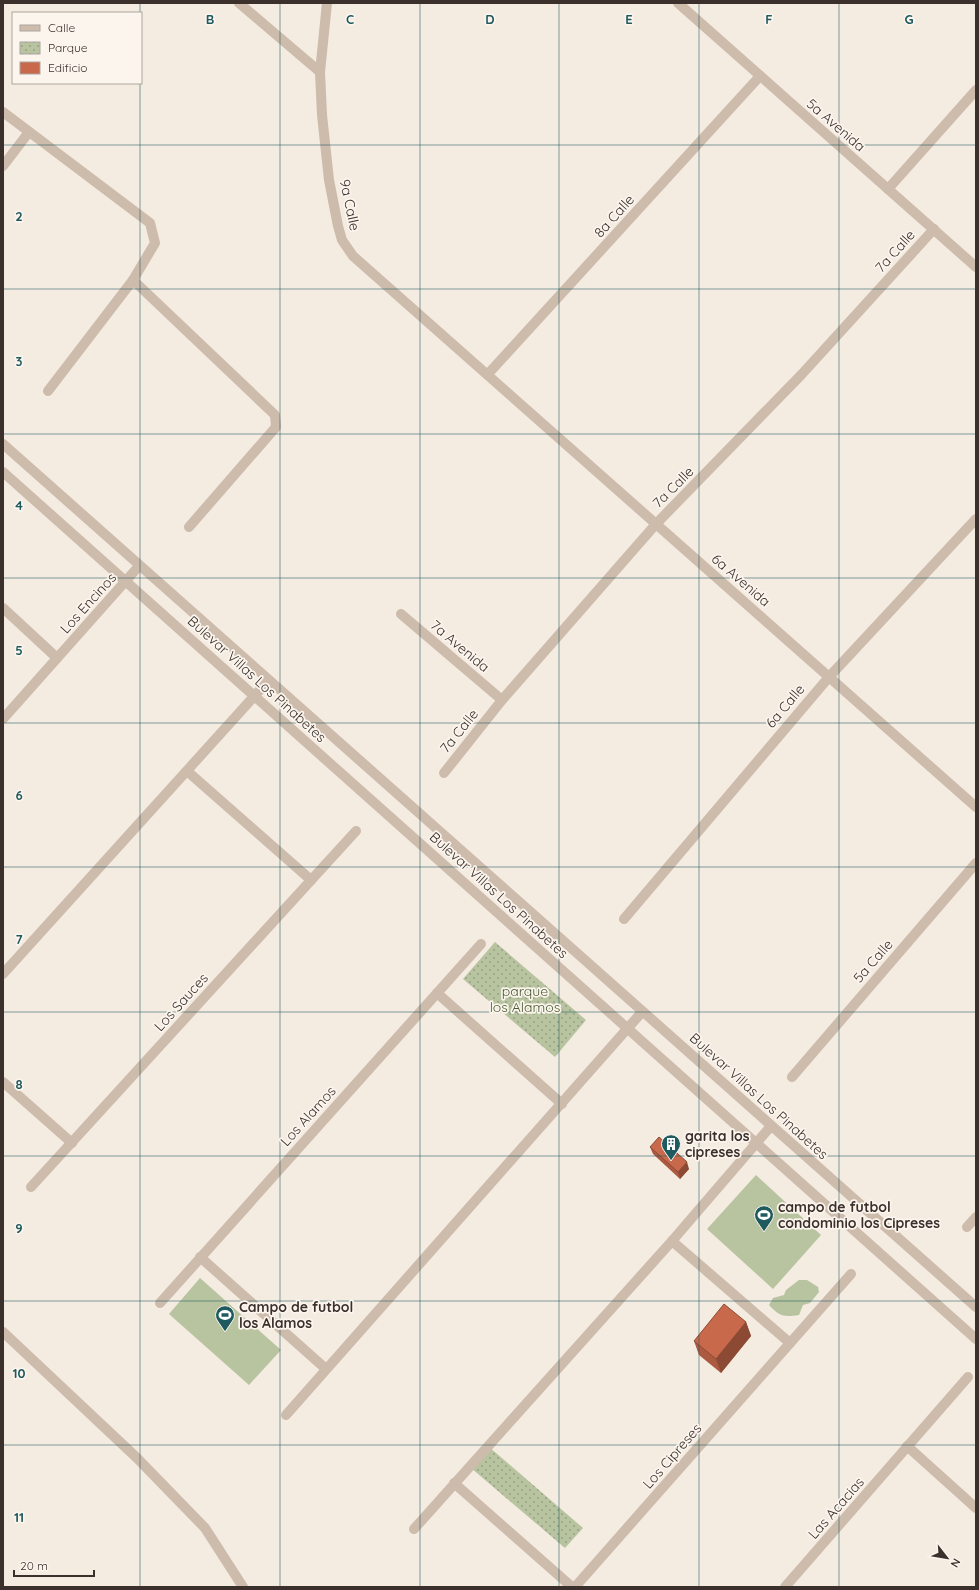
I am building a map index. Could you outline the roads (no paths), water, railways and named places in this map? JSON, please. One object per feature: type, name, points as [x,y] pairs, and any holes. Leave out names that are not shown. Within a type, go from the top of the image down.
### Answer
[{"type":"street","points":[[239,3],[320,72]]},
{"type":"street","name":"9a Calle","points":[[327,3],[320,72],[322,115],[329,180],[342,240],[353,256],[488,374]]},
{"type":"street","name":"5a Avenida","points":[[678,3],[976,267]]},
{"type":"street","name":"8a Calle","points":[[488,374],[760,76]]},
{"type":"street","points":[[888,189],[976,90]]},
{"type":"street","points":[[3,112],[150,223],[155,243],[133,280],[48,390]]},
{"type":"street","points":[[3,166],[29,132]]},
{"type":"street","name":"7a Calle","points":[[444,773],[502,700],[656,524],[802,374],[934,229]]},
{"type":"street","points":[[133,280],[275,415],[276,427],[189,527]]},
{"type":"street","name":"6a Avenida","points":[[488,374],[976,807]]},
{"type":"street","name":"Bulevar Villas Los Pinabetes","points":[[3,444],[976,1307]]},
{"type":"street","name":"Bulevar Villas Los Pinabetes","points":[[3,472],[976,1339]]},
{"type":"street","name":"6a Calle","points":[[624,919],[829,677],[976,519]]},
{"type":"street","name":"Los Encinos","points":[[3,719],[139,566]]},
{"type":"street","points":[[3,608],[57,658]]},
{"type":"street","name":"7a Avenida","points":[[400,614],[502,700]]},
{"type":"street","points":[[3,974],[268,680]]},
{"type":"street","points":[[187,771],[311,880]]},
{"type":"street","name":"Los Sauces","points":[[31,1187],[356,832]]},
{"type":"street","name":"5a Calle","points":[[792,1077],[976,863]]},
{"type":"street","name":"Los Alamos","points":[[160,1303],[481,944]]},
{"type":"street","points":[[437,993],[562,1104]]},
{"type":"street","points":[[286,1415],[642,1012]]},
{"type":"street","points":[[3,1082],[72,1143]]},
{"type":"street","points":[[414,1529],[672,1241],[772,1126]]},
{"type":"street","points":[[967,1227],[976,1216]]},
{"type":"street","points":[[672,1241],[790,1343]]},
{"type":"street","points":[[200,1257],[326,1369]]},
{"type":"street","name":"Los Cipreses","points":[[575,1587],[851,1274]]},
{"type":"street","points":[[3,1332],[137,1458],[205,1528],[243,1587]]},
{"type":"street","name":"Las Acacias","points":[[785,1587],[968,1377]]},
{"type":"street","points":[[907,1446],[976,1508]]},
{"type":"street","points":[[454,1483],[572,1587]]},
{"type":"place","name":"garita los cipreses","points":[[671,1161]]},
{"type":"place","name":"campo de futbol condominio los Cipreses","points":[[764,1232]]},
{"type":"place","name":"Campo de futbol los Alamos","points":[[225,1332]]},
{"type":"park label","name":"parque los Alamos","points":[[525,1000]]}]
